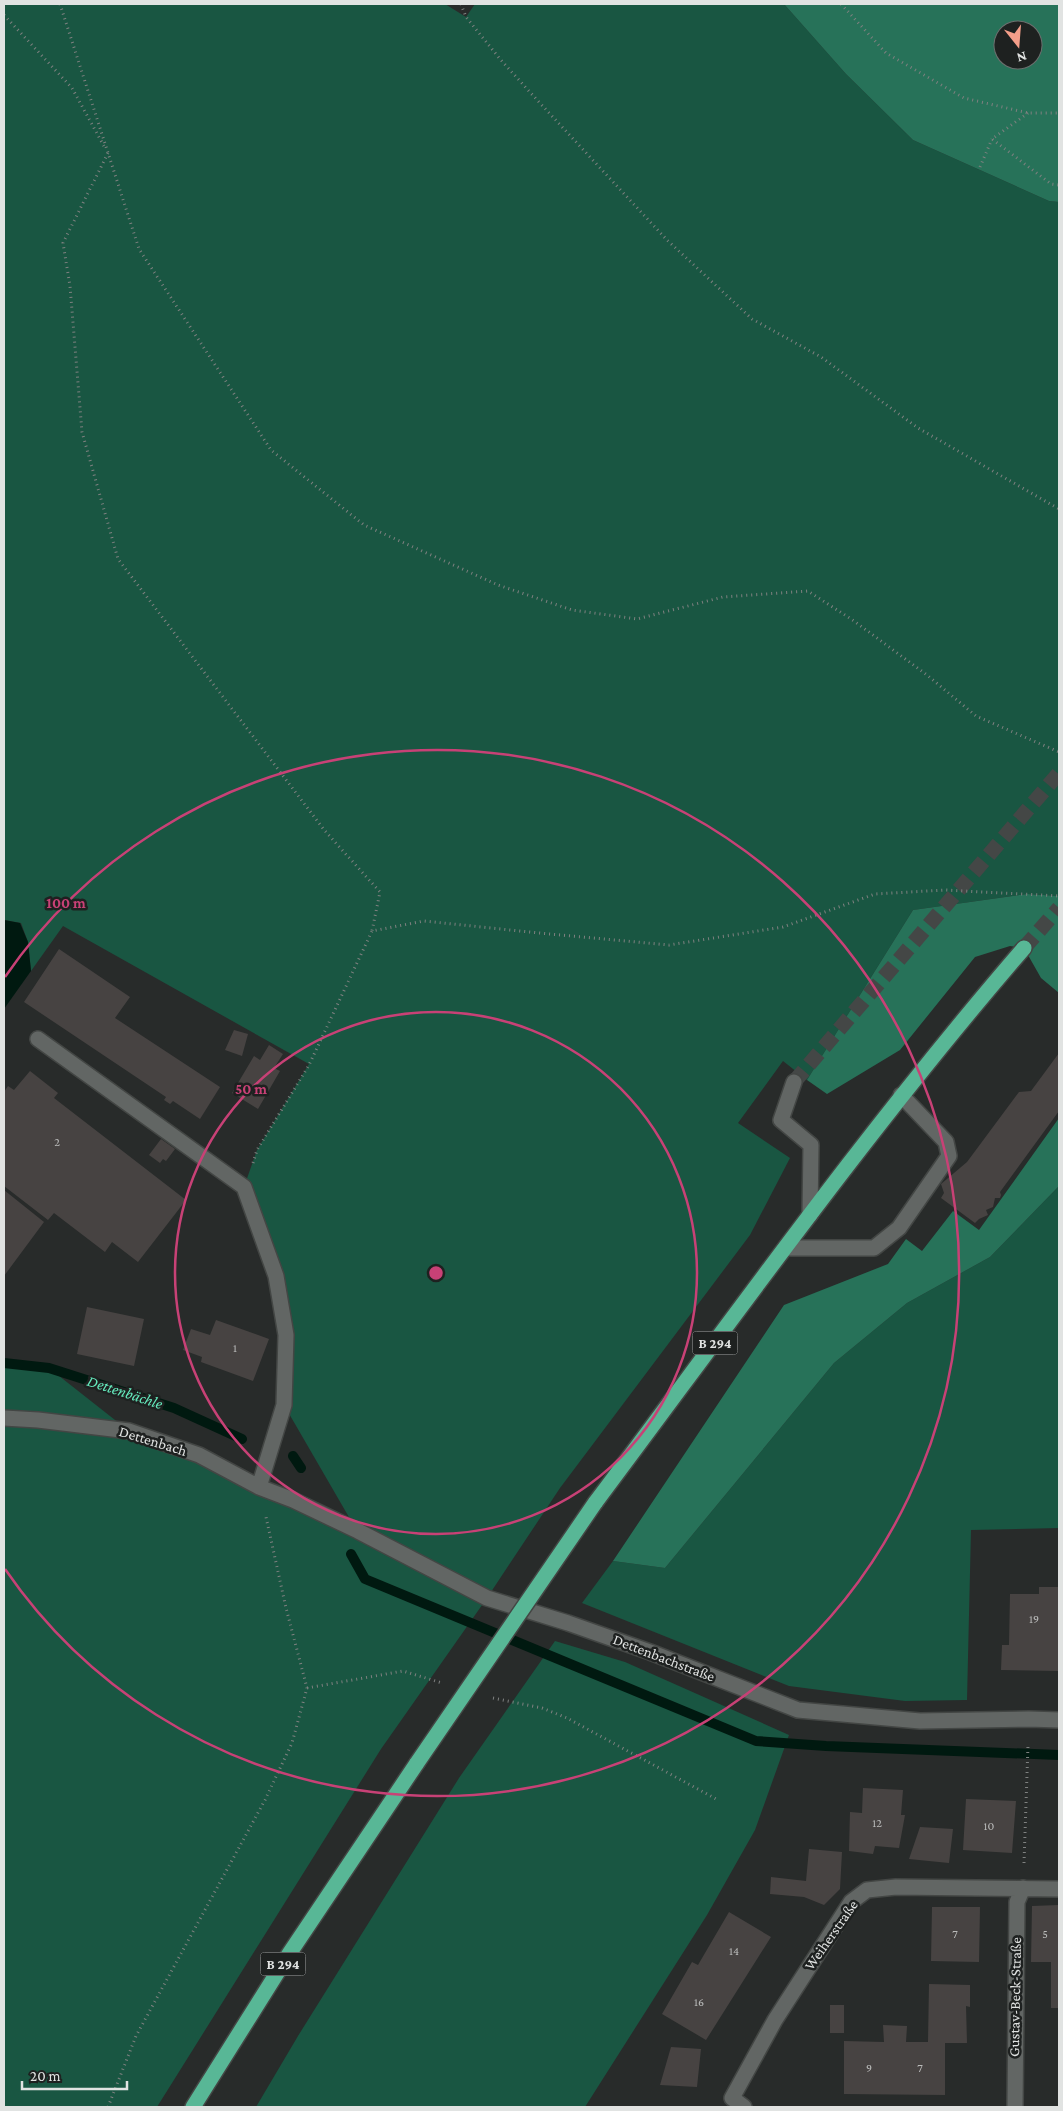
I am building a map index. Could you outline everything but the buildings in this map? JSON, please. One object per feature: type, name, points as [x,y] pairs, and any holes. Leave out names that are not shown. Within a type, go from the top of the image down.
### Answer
[{"type":"highway","name":"B 294","points":[[193,2107],[289,1954],[595,1503],[901,1096],[1024,948]]},
{"type":"street","points":[[38,1039],[244,1187],[276,1276],[286,1335],[284,1406],[259,1487]]},
{"type":"street","points":[[794,1082],[781,1120],[811,1145],[810,1215]]},
{"type":"street","points":[[786,1248],[874,1248],[899,1228],[949,1156],[946,1142],[901,1096]]},
{"type":"street","name":"Dettenbach","points":[[4,1418],[38,1420],[129,1431],[199,1455],[259,1487],[293,1500]]},
{"type":"street","name":"Dettenbachstraße","points":[[293,1500],[487,1598],[568,1623],[650,1652],[798,1710],[920,1721],[1059,1720]]},
{"type":"street","name":"Weiherstraße","points":[[738,2103],[775,2020],[850,1902],[867,1890],[896,1887],[1059,1890]]},
{"type":"street","name":"Gustav-Beck-Straße","points":[[1015,2107],[1017,1902],[1023,1888]]},
{"type":"path","points":[[60,4],[139,249],[271,450],[364,525],[498,585],[572,610],[637,619],[722,597],[808,591],[854,621],[927,674],[976,716],[1059,752]]},
{"type":"path","points":[[461,4],[466,17],[500,60],[667,240],[752,319],[821,357],[918,428],[1059,509]]},
{"type":"path","points":[[842,4],[886,53],[964,98],[1028,113],[1059,113]]},
{"type":"path","points":[[4,15],[72,88],[108,154]]},
{"type":"path","points":[[980,167],[992,139],[1028,113]]},
{"type":"path","points":[[992,139],[1051,184],[1059,185]]},
{"type":"path","points":[[108,154],[64,243],[70,286],[82,432],[118,559],[325,831],[380,892],[372,932],[309,1064],[257,1150],[244,1187]]},
{"type":"path","points":[[372,932],[424,921],[669,945],[783,927],[875,894],[945,890],[1059,896]]},
{"type":"path","points":[[108,2107],[136,2036],[266,1800],[292,1743],[307,1688],[286,1608],[259,1487]]},
{"type":"path","points":[[307,1688],[403,1671],[450,1686]]},
{"type":"path","points":[[488,1697],[542,1708],[568,1718],[718,1800]]},
{"type":"path","points":[[1023,1888],[1026,1772],[1029,1739]]},
{"type":"green space","points":[[4,4],[445,4],[466,17],[475,4],[784,4],[846,74],[913,140],[1049,201],[1059,202],[1059,896],[1027,894],[913,910],[807,1080],[783,1061],[738,1123],[790,1158],[750,1235],[560,1488],[487,1598],[381,1749],[157,2107],[4,2107],[4,1363],[49,1368],[129,1431],[357,1531],[284,1405],[286,1335],[244,1187],[257,1150],[309,1064],[63,926],[31,971],[28,942],[21,923],[4,920]]},
{"type":"green space","points":[[784,4],[1059,4],[1059,202],[1049,201],[913,140],[846,74]]},
{"type":"green space","points":[[1027,894],[1059,896],[1059,993],[1041,978],[1024,948],[1010,946],[975,957],[900,1050],[827,1094],[807,1080],[913,910]]},
{"type":"green space","points":[[1059,1118],[1059,1186],[990,1257],[907,1303],[834,1363],[665,1568],[613,1561],[784,1305],[888,1264],[906,1239],[922,1251],[953,1211],[979,1230]]},
{"type":"green space","points":[[1059,1186],[1059,1528],[971,1530],[967,1700],[905,1701],[789,1686],[582,1603],[613,1561],[665,1568],[834,1363],[907,1303],[990,1257]]},
{"type":"green space","points":[[555,1641],[625,1662],[789,1735],[755,1830],[707,1915],[585,2107],[256,2107],[298,2036],[459,1778]]},
{"type":"shaded area","points":[[4,920],[20,923],[28,942],[31,971],[4,1009]]},
{"type":"waterway","name":"Dettenbächle","points":[[4,1363],[49,1368],[174,1408],[242,1439]]},
{"type":"waterway","points":[[293,1456],[301,1468]]},
{"type":"waterway","points":[[351,1554],[365,1579],[756,1741],[826,1746],[1059,1755]]},
{"type":"tunnel","points":[[794,1082],[1059,773]]},
{"type":"tunnel","points":[[1024,948],[1059,908]]}]
